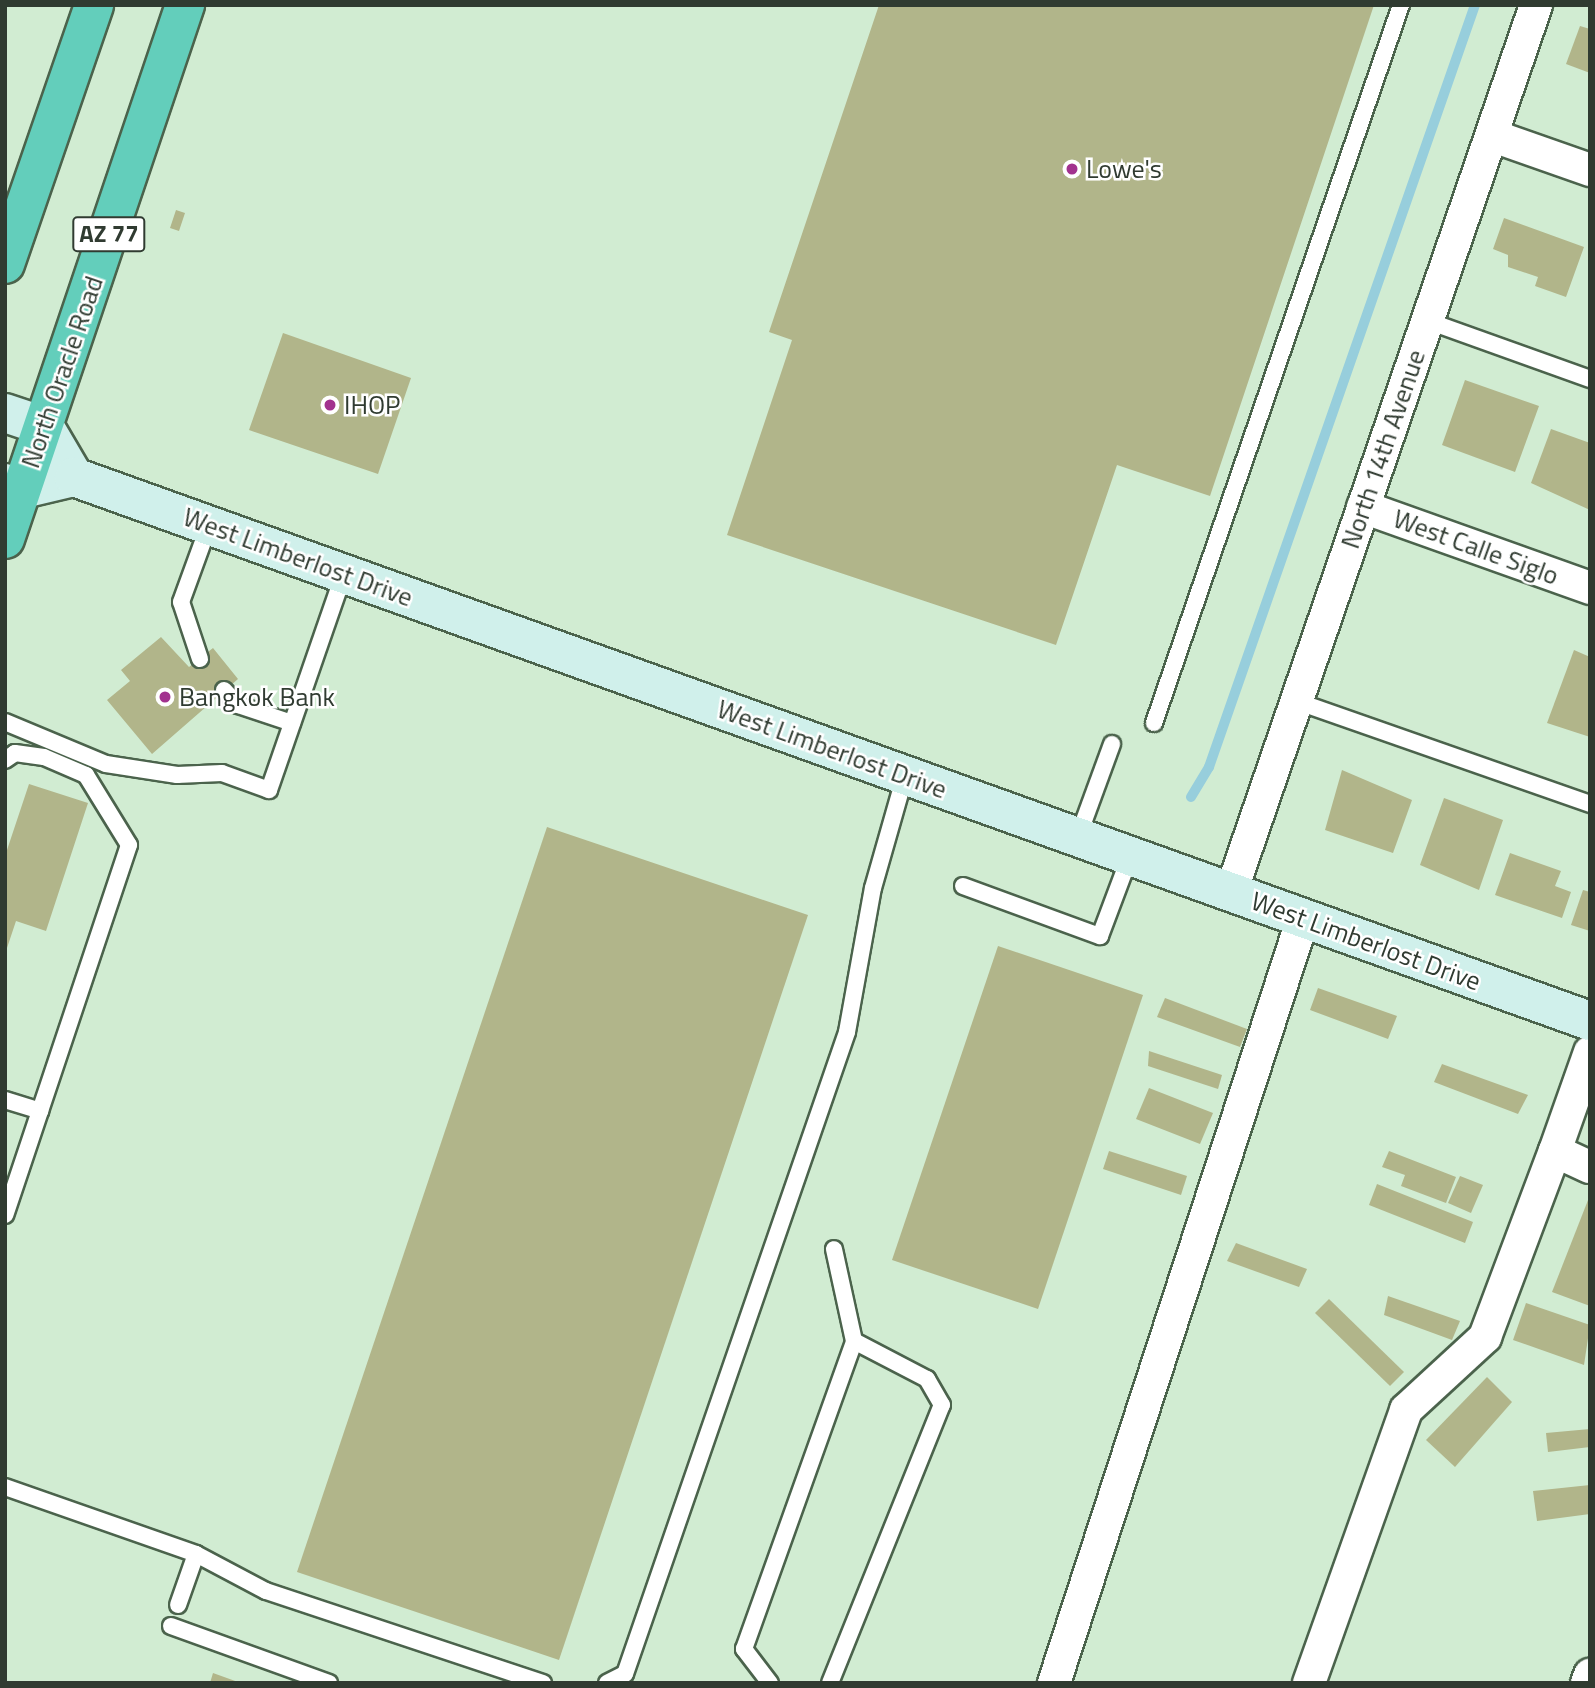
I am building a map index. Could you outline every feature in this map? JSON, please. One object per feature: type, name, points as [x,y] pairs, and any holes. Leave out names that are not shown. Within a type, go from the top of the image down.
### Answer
[{"type":"highway","points":[[5,264],[94,5]]},
{"type":"highway","name":"North Oracle Road","points":[[5,539],[14,486],[44,426],[185,5]]},
{"type":"street","name":"North 14th Avenue","points":[[1231,892],[1536,5]]},
{"type":"street","points":[[1493,136],[1590,170]]},
{"type":"street","points":[[5,413],[44,426],[74,477],[14,486]]},
{"type":"street","name":"West Limberlost Drive","points":[[74,477],[1590,1021]]},
{"type":"street","name":"West Calle Siglo","points":[[1363,507],[1590,588]]},
{"type":"street","points":[[1054,1683],[1303,919]]},
{"type":"street","points":[[1308,1683],[1406,1409],[1485,1337],[1590,1052]]},
{"type":"street","points":[[1555,1150],[1590,1167]]},
{"type":"street","points":[[1587,1683],[1590,1675]]},
{"type":"lane","points":[[1154,723],[1401,5]]},
{"type":"lane","points":[[1428,321],[1590,379]]},
{"type":"lane","points":[[200,659],[181,602],[209,525]]},
{"type":"lane","points":[[5,722],[106,764],[177,775],[222,773],[269,790],[344,574]]},
{"type":"lane","points":[[224,690],[238,705],[292,723]]},
{"type":"lane","points":[[1296,701],[1590,804]]},
{"type":"lane","points":[[1077,837],[1112,744]]},
{"type":"lane","points":[[5,760],[15,752],[44,757],[86,775],[128,845],[5,1215]]},
{"type":"lane","points":[[607,1683],[625,1674],[847,1031],[873,888],[905,776]]},
{"type":"lane","points":[[963,886],[1100,936],[1130,856]]},
{"type":"lane","points":[[5,1100],[40,1111]]},
{"type":"lane","points":[[770,1683],[744,1649],[854,1341],[834,1249]]},
{"type":"lane","points":[[830,1683],[942,1405],[927,1379],[854,1341]]},
{"type":"lane","points":[[5,1487],[197,1554],[266,1591],[543,1683]]},
{"type":"lane","points":[[178,1605],[197,1554]]},
{"type":"lane","points":[[171,1626],[329,1683]]},
{"type":"building","name":"Lowe's","points":[[879,5],[1374,5],[1210,496],[1117,465],[1056,645],[727,535],[792,340],[769,332]]},
{"type":"building","points":[[1580,26],[1590,29],[1590,73],[1566,64]]},
{"type":"building","points":[[176,210],[185,213],[179,231],[170,228]]},
{"type":"building","points":[[1504,218],[1584,247],[1566,297],[1535,286],[1538,277],[1508,267],[1508,255],[1493,249]]},
{"type":"building","name":"IHOP","points":[[283,333],[411,378],[378,474],[249,430]]},
{"type":"building","points":[[1465,380],[1539,406],[1515,472],[1442,445]]},
{"type":"building","points":[[1551,429],[1590,443],[1590,510],[1531,483]]},
{"type":"building","name":"Bangkok Bank","points":[[161,637],[189,667],[213,648],[238,679],[152,754],[107,700],[130,681],[121,670]]},
{"type":"building","points":[[1574,650],[1590,657],[1590,737],[1547,723]]},
{"type":"building","points":[[1342,770],[1412,800],[1393,853],[1325,830]]},
{"type":"building","points":[[29,784],[88,803],[46,931],[16,921],[6,951],[5,856]]},
{"type":"building","points":[[1444,798],[1503,820],[1479,890],[1420,865]]},
{"type":"building","points":[[547,827],[808,915],[559,1660],[297,1572]]},
{"type":"building","points":[[1510,853],[1561,871],[1555,886],[1571,892],[1562,918],[1495,895]]},
{"type":"building","points":[[1583,890],[1590,892],[1590,931],[1571,925]]},
{"type":"building","points":[[998,946],[1143,995],[1038,1309],[892,1260]]},
{"type":"building","points":[[1318,988],[1397,1016],[1388,1039],[1310,1010]]},
{"type":"building","points":[[1165,998],[1247,1029],[1240,1047],[1157,1017]]},
{"type":"building","points":[[1149,1051],[1222,1075],[1218,1089],[1148,1066]]},
{"type":"building","points":[[1442,1064],[1528,1095],[1518,1114],[1434,1082]]},
{"type":"building","points":[[1149,1088],[1213,1113],[1200,1144],[1136,1119]]},
{"type":"building","points":[[1109,1151],[1187,1176],[1181,1195],[1103,1169]]},
{"type":"building","points":[[1389,1151],[1456,1177],[1446,1203],[1401,1186],[1405,1175],[1382,1167]]},
{"type":"building","points":[[1460,1176],[1483,1185],[1471,1213],[1448,1203]]},
{"type":"building","points":[[1377,1184],[1473,1222],[1465,1243],[1369,1205]]},
{"type":"building","points":[[1590,1195],[1590,1306],[1552,1292]]},
{"type":"building","points":[[1236,1243],[1307,1269],[1299,1287],[1227,1261]]},
{"type":"building","points":[[1388,1296],[1460,1321],[1452,1340],[1384,1315]]},
{"type":"building","points":[[1329,1299],[1404,1372],[1390,1386],[1315,1313]]},
{"type":"building","points":[[1526,1303],[1590,1325],[1584,1365],[1513,1340]]},
{"type":"building","points":[[1487,1377],[1512,1402],[1455,1467],[1426,1440]]},
{"type":"building","points":[[1590,1429],[1590,1447],[1548,1452],[1546,1433]]},
{"type":"building","points":[[1590,1485],[1590,1514],[1537,1521],[1533,1491]]},
{"type":"building","points":[[213,1673],[238,1682],[238,1683],[210,1683]]},
{"type":"waterway","points":[[1191,797],[1209,767],[1475,5]]},
{"type":"place","name":"Lowe's","points":[[1072,169]]},
{"type":"place","name":"IHOP","points":[[330,405]]},
{"type":"place","name":"Bangkok Bank","points":[[165,697]]}]
